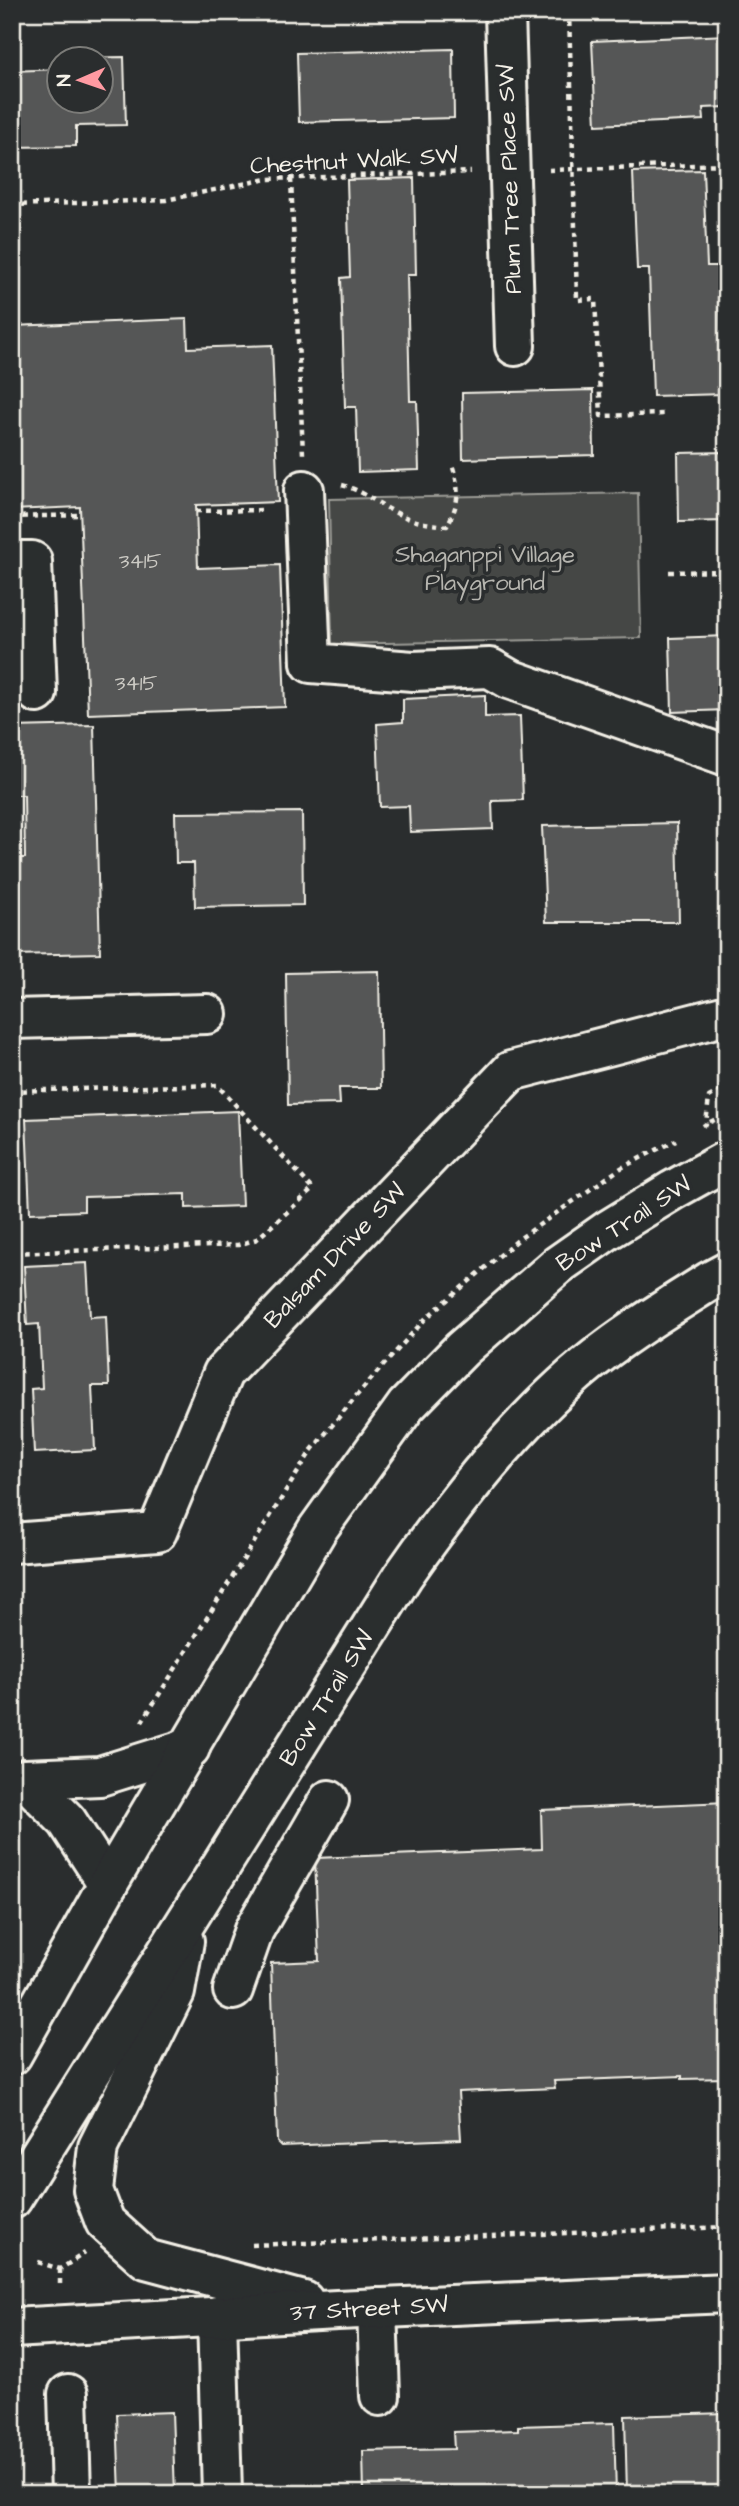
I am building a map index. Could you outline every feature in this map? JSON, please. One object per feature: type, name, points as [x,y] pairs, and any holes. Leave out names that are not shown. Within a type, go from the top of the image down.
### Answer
[{"type":"main road","name":"Plum Tree Place SW","points":[[505,12],[514,346]]},
{"type":"main road","points":[[290,500],[311,663],[413,671],[490,668],[509,679],[727,756]]},
{"type":"main road","points":[[12,561],[32,561],[37,693]]},
{"type":"main road","points":[[12,1019],[208,1014]]},
{"type":"main road","name":"Balsam Drive SW","points":[[12,1543],[157,1532],[223,1373],[511,1071],[727,1015]]},
{"type":"main road","name":"Bow Trail SW","points":[[12,2055],[108,1884],[317,1530],[406,1406],[462,1349],[558,1265],[662,1196],[727,1160]]},
{"type":"main road","name":"Bow Trail SW","points":[[12,2200],[403,1576],[442,1520],[545,1402],[605,1350],[727,1272]]},
{"type":"main road","points":[[19,1778],[100,1776],[190,1748]]},
{"type":"main road","points":[[19,1778],[67,1821],[108,1884]]},
{"type":"main road","points":[[233,1990],[254,1930],[329,1800]]},
{"type":"main road","points":[[187,1922],[175,1992],[97,2147],[93,2190],[105,2222],[146,2259],[337,2310]]},
{"type":"main road","name":"37 Street SW","points":[[12,2328],[377,2308],[727,2293]]},
{"type":"main road","points":[[377,2308],[380,2396]]},
{"type":"main road","points":[[217,2316],[222,2494]]},
{"type":"main road","points":[[68,2394],[71,2494]]},
{"type":"path","points":[[569,12],[577,300],[595,299],[601,416],[664,414]]},
{"type":"path","points":[[546,170],[727,164]]},
{"type":"path","name":"Chestnut Walk SW","points":[[12,205],[166,200],[267,179],[471,172]]},
{"type":"path","points":[[290,500],[292,179]]},
{"type":"path","points":[[196,512],[290,500],[332,483],[357,489],[403,517],[447,526],[456,509],[459,486],[452,464]]},
{"type":"path","points":[[12,517],[80,515]]},
{"type":"path","points":[[669,572],[727,571]]},
{"type":"path","points":[[12,1091],[217,1086],[313,1189],[257,1239],[238,1245],[12,1253]]},
{"type":"path","points":[[706,1124],[727,1114]]},
{"type":"path","points":[[246,2245],[727,2227]]},
{"type":"path","points":[[60,2269],[94,2247]]},
{"type":"path","points":[[38,2262],[60,2269]]},
{"type":"path","points":[[60,2269],[60,2288]]},
{"type":"green space","name":"Shaganppi Village Playground","points":[[638,493],[641,638],[332,644],[329,499]]},
{"type":"building","points":[[727,35],[727,107],[703,108],[704,120],[596,125],[592,41]]},
{"type":"building","points":[[453,49],[454,118],[299,122],[297,53]]},
{"type":"building","points":[[116,57],[124,57],[126,125],[76,126],[76,146],[12,147],[12,71],[46,70],[46,116],[116,116]]},
{"type":"building","points":[[703,170],[707,266],[719,266],[724,394],[653,396],[649,269],[637,269],[633,172]]},
{"type":"building","points":[[414,178],[416,275],[407,275],[410,401],[417,401],[419,470],[358,472],[356,407],[345,407],[341,278],[350,277],[347,180]]},
{"type":"building","points":[[187,319],[188,348],[272,345],[278,502],[196,505],[198,568],[280,565],[285,707],[88,714],[80,507],[12,510],[12,326]]},
{"type":"building","points":[[593,390],[594,455],[463,459],[462,393]]},
{"type":"building","points":[[727,452],[727,521],[679,522],[678,453]]},
{"type":"building","points":[[727,636],[727,710],[672,712],[670,638]]},
{"type":"building","points":[[485,695],[485,717],[520,716],[523,800],[492,801],[493,829],[410,832],[409,806],[380,807],[377,724],[403,722],[403,699]]},
{"type":"building","points":[[94,725],[100,953],[13,955],[12,858],[25,858],[24,795],[12,795],[12,727]]},
{"type":"building","points":[[302,812],[303,905],[195,907],[194,863],[176,863],[175,813]]},
{"type":"building","points":[[677,823],[679,922],[546,922],[542,826]]},
{"type":"building","points":[[379,971],[381,1088],[339,1088],[340,1104],[288,1105],[286,973]]},
{"type":"building","points":[[238,1111],[242,1206],[186,1208],[186,1194],[84,1197],[84,1211],[30,1213],[26,1119]]},
{"type":"building","points":[[87,1263],[90,1317],[106,1316],[109,1386],[92,1386],[95,1450],[34,1453],[31,1389],[42,1388],[39,1324],[27,1325],[24,1266]]},
{"type":"building","points":[[727,1802],[727,2078],[682,2079],[682,2076],[554,2081],[555,2088],[458,2092],[461,2139],[281,2146],[277,2142],[271,1963],[319,1961],[315,1858],[542,1849],[541,1810]]},
{"type":"building","points":[[172,2412],[175,2494],[120,2494],[117,2414]]},
{"type":"building","points":[[727,2413],[727,2494],[627,2494],[625,2416]]},
{"type":"building","points":[[614,2423],[616,2494],[364,2494],[363,2451],[454,2449],[453,2432],[518,2430],[518,2426]]}]
